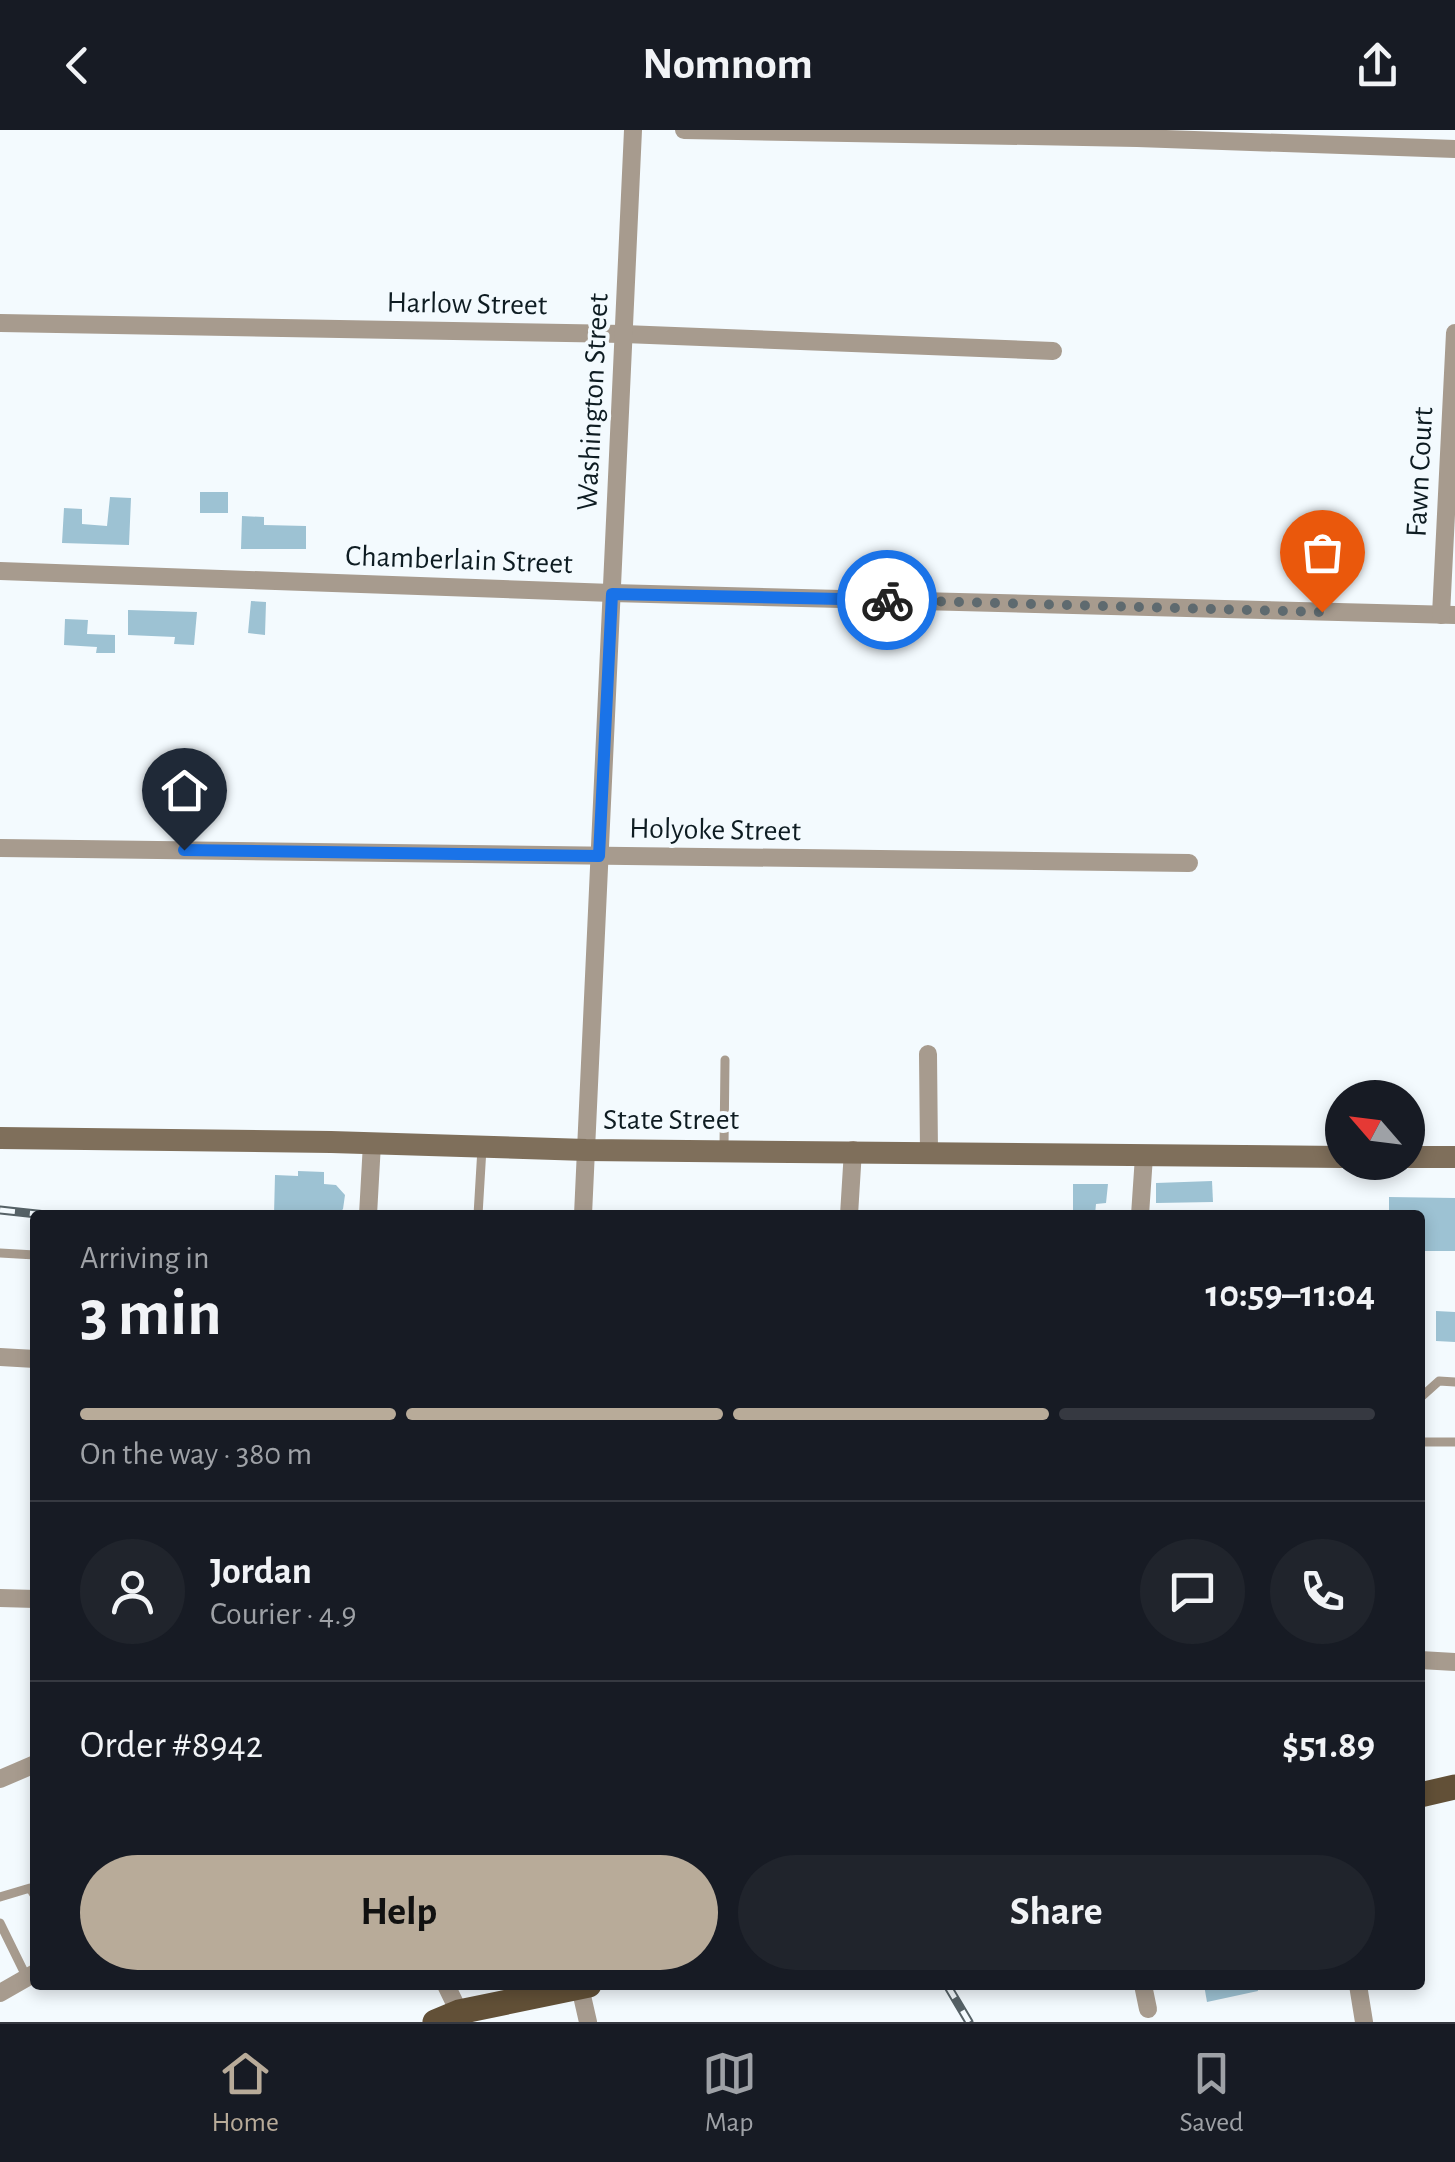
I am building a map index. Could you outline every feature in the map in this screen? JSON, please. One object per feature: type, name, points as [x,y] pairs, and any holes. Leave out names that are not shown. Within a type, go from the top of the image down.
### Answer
[{"type":"main road","name":"State Street","points":[[0,1138],[586,1150],[1325,1157]]},
{"type":"main road","points":[[1425,1157],[1455,1158]]},
{"type":"main road","points":[[1425,1794],[1455,1787]]},
{"type":"main road","points":[[447,2017],[566,1990]]},
{"type":"street","name":"Washington Street","points":[[583,1210],[633,130]]},
{"type":"street","points":[[684,130],[1137,134],[1455,149]]},
{"type":"street","name":"Harlow Street","points":[[0,323],[624,334],[1053,351]]},
{"type":"street","name":"Fawn Court","points":[[1448,615],[1455,332]]},
{"type":"street","name":"Chamberlain Street","points":[[0,571],[612,594],[1448,615]]},
{"type":"street","name":"Holyoke Street","points":[[0,848],[1189,863]]},
{"type":"street","points":[[928,1054],[929,1152]]},
{"type":"street","points":[[368,1210],[372,1143]]},
{"type":"street","points":[[849,1210],[853,1150]]},
{"type":"street","points":[[1140,1210],[1144,1156]]},
{"type":"street","points":[[0,1357],[30,1358]]},
{"type":"street","points":[[0,1598],[30,1599]]},
{"type":"street","points":[[1425,1660],[1455,1662]]},
{"type":"street","points":[[0,1780],[30,1766]]},
{"type":"street","points":[[0,1993],[30,1977]]},
{"type":"street","points":[[446,1990],[447,2017]]},
{"type":"street","points":[[584,1990],[588,2022]]},
{"type":"street","points":[[1145,1990],[1148,2009]]},
{"type":"street","points":[[1359,1990],[1364,2022]]},
{"type":"lane","points":[[724,1150],[725,1060]]},
{"type":"lane","points":[[478,1210],[482,1146]]},
{"type":"lane","points":[[0,1253],[30,1255]]},
{"type":"lane","points":[[1425,1393],[1438,1381],[1455,1382]]},
{"type":"lane","points":[[1425,1442],[1455,1442]]},
{"type":"lane","points":[[0,1898],[30,1888]]},
{"type":"lane","points":[[0,1924],[30,1974]]},
{"type":"building","points":[[200,492],[228,492],[228,513],[200,513]]},
{"type":"building","points":[[110,497],[131,498],[129,545],[62,543],[64,508],[82,509],[82,524],[107,526]]},
{"type":"building","points":[[242,516],[264,517],[264,525],[306,526],[306,549],[241,549]]},
{"type":"building","points":[[251,601],[266,602],[265,635],[248,633]]},
{"type":"building","points":[[128,610],[197,612],[194,645],[174,644],[175,637],[128,635]]},
{"type":"building","points":[[65,619],[88,620],[87,634],[115,635],[115,653],[96,653],[97,647],[64,645]]},
{"type":"building","points":[[298,1171],[324,1172],[324,1184],[336,1185],[345,1195],[343,1209],[274,1210],[275,1175],[298,1176]]},
{"type":"building","points":[[1212,1181],[1213,1202],[1156,1203],[1156,1183]]},
{"type":"building","points":[[1073,1184],[1108,1184],[1106,1203],[1096,1204],[1095,1210],[1073,1210]]},
{"type":"building","points":[[1389,1197],[1455,1198],[1455,1251],[1425,1251],[1425,1210],[1389,1210]]},
{"type":"building","points":[[1436,1311],[1455,1312],[1455,1342],[1436,1341]]},
{"type":"building","points":[[1205,1990],[1258,1990],[1258,1991],[1207,2002]]},
{"type":"railway","points":[[0,1210],[30,1213]]},
{"type":"railway","points":[[950,1990],[969,2022]]},
{"type":"way so far","points":[[887,600],[1322,612]]},
{"type":"route","points":[[184,850],[599,856],[612,594],[887,600]]}]
